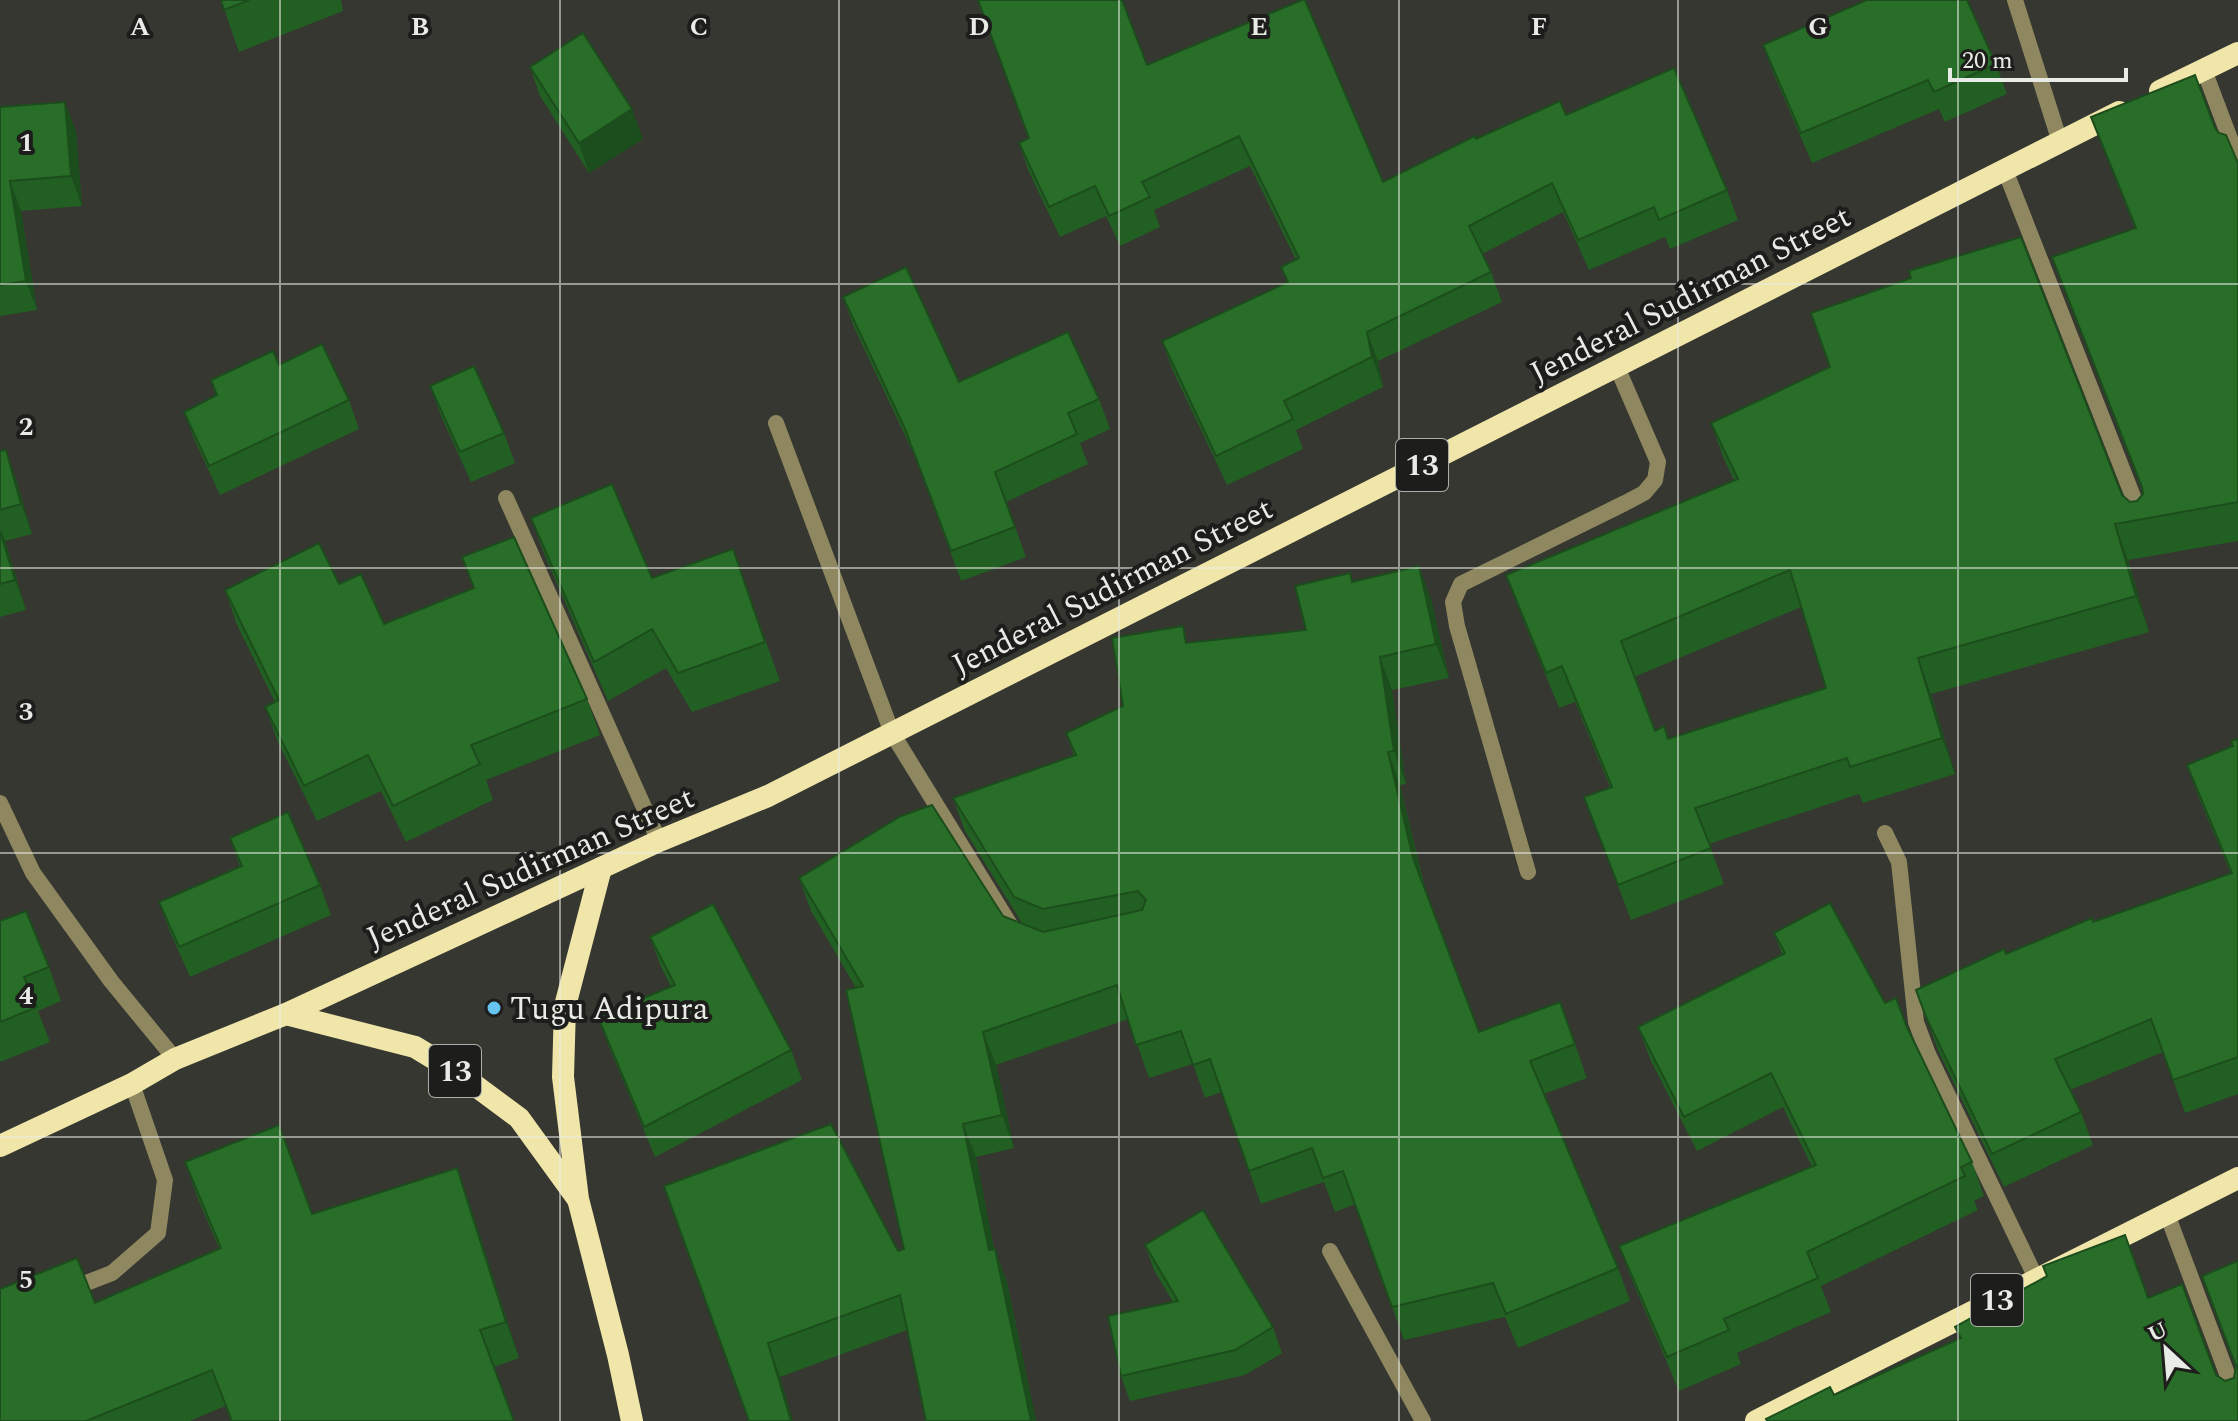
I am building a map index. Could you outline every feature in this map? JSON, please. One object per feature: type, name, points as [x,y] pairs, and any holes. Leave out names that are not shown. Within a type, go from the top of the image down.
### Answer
[{"type":"highway","name":"Jenderal Sudirman Street","points":[[0,1146],[132,1084],[175,1059],[286,1014],[659,841],[768,796],[2238,53]]},
{"type":"highway","name":"13","points":[[601,868],[565,1006],[563,1077],[578,1199],[632,1421]]},
{"type":"highway","name":"13","points":[[286,1014],[415,1047],[461,1075],[519,1118],[578,1199]]},
{"type":"highway","name":"13","points":[[1756,1421],[2238,1178]]},
{"type":"street","points":[[2015,0],[2060,142]]},
{"type":"street","points":[[2204,70],[2238,160]]},
{"type":"street","points":[[2005,170],[2145,527]]},
{"type":"street","points":[[1528,872],[1457,626],[1453,602],[1461,584],[1644,493],[1655,480],[1658,462],[1617,367]]},
{"type":"street","points":[[776,423],[892,733],[1019,939],[1031,944]]},
{"type":"street","points":[[506,498],[659,841]]},
{"type":"street","points":[[0,803],[33,873],[111,981],[175,1059]]},
{"type":"street","points":[[1885,833],[1899,862],[1916,1022],[1964,1133],[2037,1280]]},
{"type":"street","points":[[56,1295],[112,1273],[158,1233],[165,1180],[132,1084]]},
{"type":"street","points":[[2167,1214],[2238,1403]]},
{"type":"street","points":[[1330,1251],[1423,1421]]},
{"type":"building","points":[[221,0],[249,0],[224,10]]},
{"type":"building","points":[[978,0],[1122,0],[1147,65],[1305,0],[1383,182],[1475,136],[1476,139],[1560,101],[1566,115],[1674,68],[1727,190],[1659,220],[1654,207],[1578,240],[1552,183],[1469,226],[1491,272],[1367,332],[1372,357],[1284,401],[1293,419],[1216,456],[1162,341],[1288,282],[1281,267],[1299,258],[1239,136],[1142,182],[1150,197],[1109,216],[1095,186],[1049,207],[1019,143],[1029,138]]},
{"type":"building","points":[[1867,0],[1967,0],[1996,64],[1934,92],[1928,80],[1801,133],[1763,45]]},
{"type":"building","points":[[583,33],[632,109],[579,143],[530,67]]},
{"type":"building","points":[[2195,75],[2215,128],[2226,135],[2238,163],[2238,502],[2115,524],[2136,596],[1918,658],[1942,738],[1850,767],[1847,758],[1695,808],[1711,848],[1618,885],[1584,797],[1612,787],[1562,666],[1546,673],[1506,575],[1738,479],[1711,423],[1830,367],[1811,313],[1911,278],[1909,271],[2021,237],[2122,495],[2130,502],[2137,501],[2143,494],[2142,487],[2052,257],[2136,228],[2091,117]],"holes":[[[1790,570],[1826,688],[1668,739],[1664,726],[1655,731],[1621,641]]]},
{"type":"building","points":[[65,102],[71,176],[10,181],[26,281],[0,285],[0,107]]},
{"type":"building","points":[[906,267],[959,382],[1068,332],[1099,399],[1068,413],[1077,434],[995,472],[1015,527],[951,551],[905,429],[843,297]]},
{"type":"building","points":[[322,344],[349,400],[209,466],[184,412],[217,395],[211,380],[273,351],[279,365]]},
{"type":"building","points":[[474,366],[504,433],[460,452],[430,386]]},
{"type":"building","points":[[6,450],[21,504],[0,510],[0,451]]},
{"type":"building","points":[[612,484],[652,578],[733,549],[765,642],[678,673],[652,629],[594,662],[531,518]]},
{"type":"building","points":[[0,531],[15,580],[0,584]]},
{"type":"building","points":[[514,537],[587,699],[471,745],[480,764],[393,806],[368,755],[304,786],[265,707],[279,700],[225,590],[319,543],[339,584],[361,574],[384,624],[474,588],[462,557]]},
{"type":"building","points":[[1419,566],[1436,644],[1380,657],[1394,751],[1388,752],[1413,858],[1479,1032],[1560,1002],[1575,1044],[1530,1061],[1618,1268],[1506,1314],[1493,1283],[1392,1307],[1343,1171],[1323,1178],[1312,1148],[1249,1171],[1210,1059],[1193,1065],[1181,1031],[1136,1045],[1117,985],[983,1032],[1002,1115],[963,1124],[989,1250],[995,1249],[1031,1421],[926,1421],[900,1295],[768,1343],[791,1421],[749,1421],[664,1186],[831,1124],[898,1251],[904,1249],[846,990],[863,986],[799,878],[901,816],[932,805],[1003,916],[1043,932],[1142,910],[1146,900],[1138,891],[1043,909],[1014,897],[953,798],[1076,755],[1066,733],[1123,706],[1112,638],[1183,626],[1186,643],[1306,630],[1295,586],[1350,573],[1352,582]]},
{"type":"building","points":[[2238,739],[2238,1057],[2173,1080],[2151,1019],[2055,1059],[2081,1112],[1992,1154],[1916,990],[2004,949],[2006,954],[2092,918],[2093,922],[2232,873],[2187,765],[2233,746],[2231,741]]},
{"type":"building","points":[[288,812],[320,885],[179,947],[159,902],[242,866],[230,838]]},
{"type":"building","points":[[1830,903],[1885,1003],[1896,998],[1972,1162],[1961,1167],[1965,1176],[1807,1252],[1818,1278],[1724,1319],[1729,1330],[1667,1357],[1619,1246],[1816,1165],[1771,1073],[1684,1117],[1638,1027],[1785,953],[1774,933]]},
{"type":"building","points":[[713,904],[791,1050],[644,1127],[598,1017],[675,985],[650,937]]},
{"type":"building","points":[[26,911],[49,967],[24,977],[37,1007],[0,1022],[0,921]]},
{"type":"building","points":[[279,1125],[312,1214],[457,1168],[506,1322],[480,1330],[514,1421],[232,1421],[212,1370],[86,1421],[0,1421],[0,1289],[77,1258],[95,1303],[221,1248],[185,1162]]},
{"type":"building","points":[[1203,1210],[1273,1327],[1235,1350],[1121,1376],[1108,1316],[1178,1301],[1145,1245]]},
{"type":"building","points":[[2125,1235],[2148,1298],[2182,1284],[2216,1375],[2225,1381],[2234,1378],[2236,1366],[2202,1276],[2238,1261],[2238,1421],[1767,1421],[1830,1387],[1834,1395],[1961,1338],[1955,1327],[2047,1276],[2043,1266]]},
{"type":"place","name":"Tugu Adipura","points":[[494,1008]]}]
